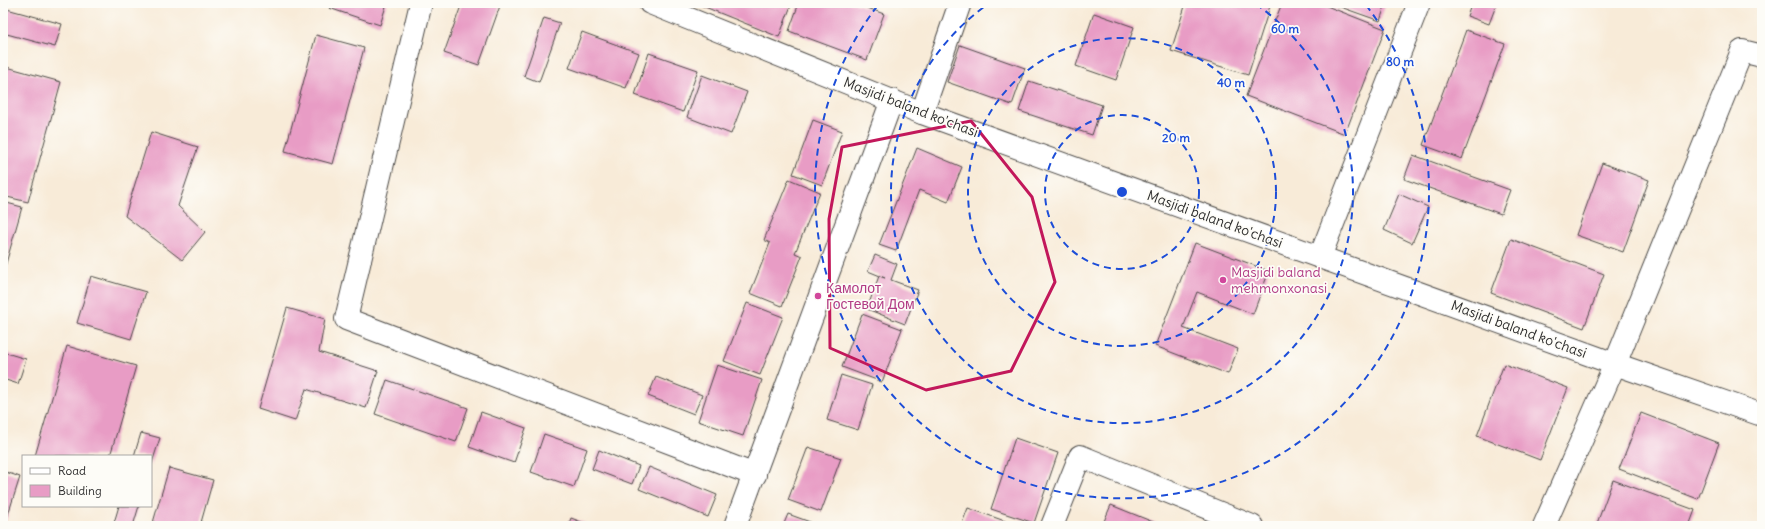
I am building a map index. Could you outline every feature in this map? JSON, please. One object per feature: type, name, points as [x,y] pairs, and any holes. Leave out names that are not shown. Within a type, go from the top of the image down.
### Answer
[{"type":"street","points":[[421,3],[346,319],[755,475]]},
{"type":"street","name":"Masjidi baland ko'chasi","points":[[650,3],[922,113],[1615,364],[1762,415]]},
{"type":"street","points":[[922,113],[960,3]]},
{"type":"street","points":[[1320,257],[1419,3]]},
{"type":"street","points":[[1544,526],[1615,364],[1742,51],[1762,56]]},
{"type":"street","points":[[735,526],[892,100]]},
{"type":"street","points":[[1052,526],[1080,456],[1252,526]]},
{"type":"highlighted area","points":[[971,121],[1032,197],[1055,282],[1011,371],[926,390],[830,348],[829,219],[842,147]]},
{"type":"building","points":[[331,3],[387,3],[380,25],[329,8]]},
{"type":"building","points":[[462,3],[501,3],[479,65],[444,53]]},
{"type":"building","points":[[695,3],[792,3],[779,37]]},
{"type":"building","points":[[799,3],[854,3],[884,14],[867,60],[789,31]]},
{"type":"building","points":[[1186,3],[1271,3],[1248,75],[1171,51]]},
{"type":"building","points":[[1282,3],[1319,3],[1385,29],[1345,134],[1246,96]]},
{"type":"building","points":[[1386,3],[1380,21],[1332,4]]},
{"type":"building","points":[[1472,3],[1497,3],[1489,24],[1467,16]]},
{"type":"building","points":[[3,8],[62,24],[55,47],[3,33]]},
{"type":"building","points":[[1094,13],[1134,27],[1116,80],[1076,66]]},
{"type":"building","points":[[544,18],[560,23],[539,82],[524,76]]},
{"type":"building","points":[[1466,30],[1505,44],[1462,159],[1423,145]]},
{"type":"building","points":[[582,32],[639,53],[626,88],[569,68]]},
{"type":"building","points":[[316,35],[364,48],[333,164],[285,151]]},
{"type":"building","points":[[960,45],[1025,68],[1012,105],[947,82]]},
{"type":"building","points":[[649,53],[698,70],[683,112],[635,95]]},
{"type":"building","points":[[3,66],[61,82],[28,202],[3,196]]},
{"type":"building","points":[[702,75],[747,92],[731,134],[687,117]]},
{"type":"building","points":[[1029,81],[1102,105],[1092,135],[1019,111]]},
{"type":"building","points":[[813,120],[842,131],[822,185],[793,174]]},
{"type":"building","points":[[151,132],[198,147],[178,206],[205,232],[182,260],[125,216]]},
{"type":"building","points":[[917,148],[962,167],[948,202],[919,190],[896,251],[879,245]]},
{"type":"building","points":[[1413,155],[1510,190],[1501,214],[1404,179]]},
{"type":"building","points":[[1602,163],[1649,180],[1623,252],[1576,235]]},
{"type":"building","points":[[789,179],[820,192],[795,253],[802,256],[782,306],[750,293],[770,243],[764,240]]},
{"type":"building","points":[[1399,194],[1428,207],[1412,243],[1384,230]]},
{"type":"building","points":[[3,202],[22,207],[3,274]]},
{"type":"building","points":[[1511,239],[1604,274],[1584,328],[1491,293]]},
{"type":"building","points":[[1195,243],[1269,271],[1253,314],[1197,292],[1183,328],[1238,349],[1228,374],[1155,346]]},
{"type":"building","points":[[875,255],[897,264],[891,280],[918,290],[905,324],[867,309],[879,276],[885,278],[868,271]]},
{"type":"building","points":[[91,276],[146,292],[131,339],[77,323]]},
{"type":"building","points":[[747,303],[783,317],[760,375],[724,361]]},
{"type":"building","points":[[287,308],[325,319],[319,352],[378,371],[366,408],[306,389],[295,421],[258,409]]},
{"type":"building","points":[[862,314],[902,329],[882,382],[842,367]]},
{"type":"building","points":[[67,346],[136,366],[110,455],[35,455]]},
{"type":"building","points":[[3,352],[26,359],[18,384],[3,379]]},
{"type":"building","points":[[1504,364],[1568,388],[1540,460],[1477,436]]},
{"type":"building","points":[[717,365],[762,380],[743,436],[698,421]]},
{"type":"building","points":[[841,375],[872,385],[858,430],[827,420]]},
{"type":"building","points":[[656,377],[702,395],[694,414],[648,396]]},
{"type":"building","points":[[387,380],[468,408],[456,442],[375,414]]},
{"type":"building","points":[[481,412],[526,428],[514,463],[469,447]]},
{"type":"building","points":[[1641,413],[1719,443],[1698,499],[1619,469]]},
{"type":"building","points":[[141,433],[160,438],[152,463],[152,455],[134,455]]},
{"type":"building","points":[[544,434],[587,449],[574,487],[531,472]]},
{"type":"building","points":[[1015,438],[1058,453],[1034,523],[991,509]]},
{"type":"building","points":[[808,447],[841,458],[821,512],[788,500]]},
{"type":"building","points":[[599,450],[639,466],[632,484],[592,469]]},
{"type":"building","points":[[649,467],[717,495],[708,517],[639,489]]},
{"type":"building","points":[[169,468],[213,480],[200,526],[152,526]]},
{"type":"building","points":[[3,471],[20,477],[5,524],[3,523]]},
{"type":"building","points":[[1613,480],[1695,510],[1689,526],[1596,526]]},
{"type":"building","points":[[1111,505],[1163,526],[1102,526]]},
{"type":"building","points":[[119,507],[139,507],[133,526],[113,526]]},
{"type":"building","points":[[968,508],[1019,526],[961,526]]},
{"type":"building","points":[[788,514],[821,526],[783,526]]},
{"type":"building","points":[[571,518],[592,526],[568,526]]},
{"type":"place","name":"Masjidi baland mehmonxonasi","points":[[1223,280]]},
{"type":"place","name":"Камолот Гостевой Дом","points":[[818,296]]}]
